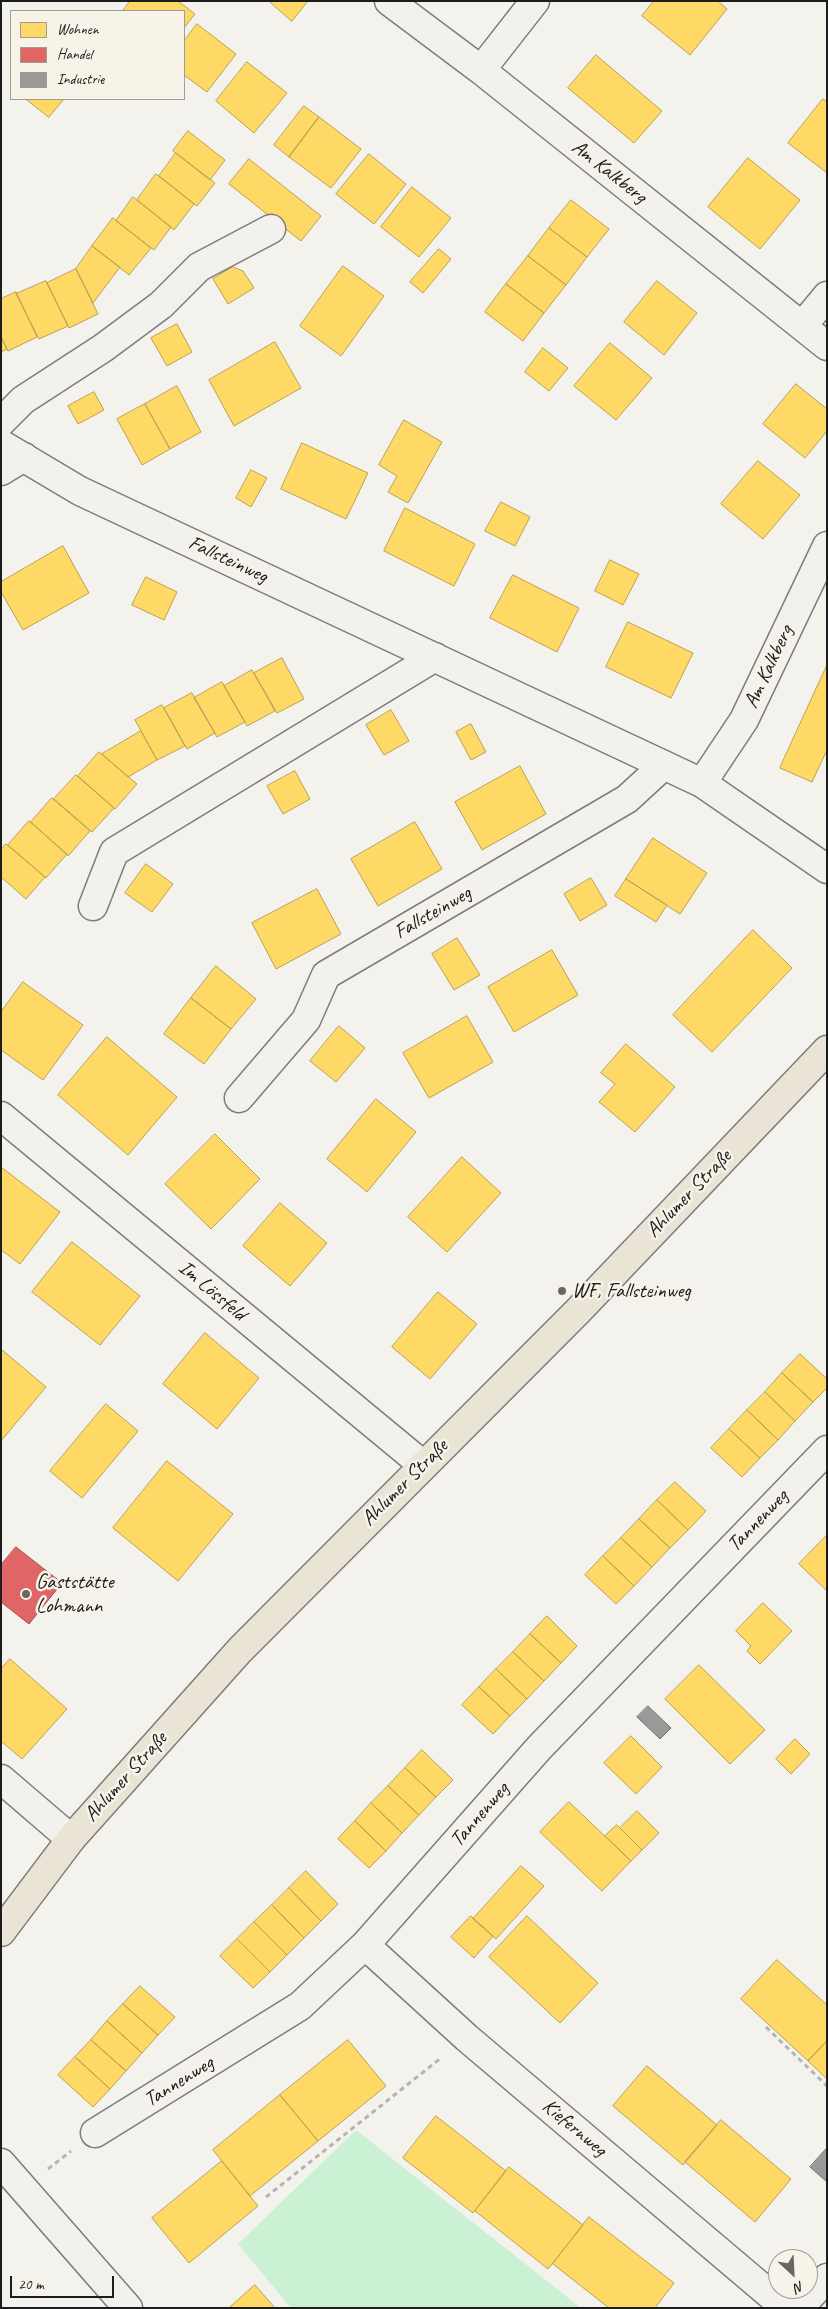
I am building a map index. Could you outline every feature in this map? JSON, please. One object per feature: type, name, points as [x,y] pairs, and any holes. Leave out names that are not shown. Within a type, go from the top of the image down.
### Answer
[{"type":"main road","name":"Ahlumer Straße","points":[[1,1932],[71,1839],[240,1650],[579,1310],[827,1050]]},
{"type":"street","name":"Am Kalkberg","points":[[389,1],[481,70],[827,346]]},
{"type":"street","points":[[481,70],[534,1]]},
{"type":"street","points":[[1,422],[23,400],[103,348],[161,304],[199,267],[271,229]]},
{"type":"street","points":[[803,325],[827,296]]},
{"type":"street","name":"Fallsteinweg","points":[[9,457],[702,783],[827,869]]},
{"type":"street","name":"Am Kalkberg","points":[[702,783],[744,720],[827,546]]},
{"type":"street","points":[[93,906],[114,852],[435,657]]},
{"type":"street","name":"Fallsteinweg","points":[[240,1098],[306,1020],[326,975],[627,799],[664,765]]},
{"type":"street","name":"Im Lössfeld","points":[[1,1116],[424,1465]]},
{"type":"street","name":"Tannenweg","points":[[95,2133],[300,2006],[365,1946],[539,1748],[827,1450]]},
{"type":"street","points":[[1,1780],[71,1839]]},
{"type":"street","name":"Kiefernweg","points":[[365,1946],[467,2038],[786,2308]]},
{"type":"street","points":[[1,2163],[128,2308]]},
{"type":"street","points":[[799,2308],[827,2278]]},
{"type":"path","points":[[766,2027],[827,2086]]},
{"type":"path","points":[[266,2197],[467,2038]]},
{"type":"green space","points":[[356,2130],[581,2308],[291,2308],[238,2244]]},
{"type":"building: Wohnen","points":[[130,1],[178,1],[195,14],[185,27],[185,10],[124,10]]},
{"type":"building: Wohnen","points":[[269,1],[308,1],[292,21]]},
{"type":"building: Wohnen","points":[[654,1],[718,1],[727,9],[690,55],[642,16]]},
{"type":"building: Wohnen","points":[[197,24],[236,54],[207,92],[185,76],[185,40]]},
{"type":"building: Wohnen","points":[[596,55],[662,111],[634,143],[568,88]]},
{"type":"building: Wohnen","points":[[247,62],[287,93],[254,133],[216,101]]},
{"type":"building: Wohnen","points":[[823,99],[827,102],[827,173],[788,143]]},
{"type":"building: Wohnen","points":[[27,100],[63,100],[49,117]]},
{"type":"building: Wohnen","points":[[304,106],[319,117],[289,157],[274,145]]},
{"type":"building: Wohnen","points":[[319,117],[361,149],[331,188],[289,157]]},
{"type":"building: Wohnen","points":[[188,131],[225,160],[210,180],[173,151]]},
{"type":"building: Wohnen","points":[[176,153],[215,183],[197,206],[159,176]]},
{"type":"building: Wohnen","points":[[369,154],[406,184],[374,224],[336,194]]},
{"type":"building: Wohnen","points":[[748,158],[800,200],[760,249],[708,207]]},
{"type":"building: Wohnen","points":[[249,159],[321,216],[301,241],[229,184]]},
{"type":"building: Wohnen","points":[[156,174],[194,204],[174,230],[137,200]]},
{"type":"building: Wohnen","points":[[412,187],[451,218],[419,257],[381,227]]},
{"type":"building: Wohnen","points":[[133,197],[171,227],[154,250],[116,221]]},
{"type":"building: Wohnen","points":[[571,200],[609,229],[587,257],[549,228]]},
{"type":"building: Wohnen","points":[[113,218],[151,248],[129,275],[92,246]]},
{"type":"building: Wohnen","points":[[549,228],[587,257],[566,285],[528,256]]},
{"type":"building: Wohnen","points":[[92,246],[120,267],[93,303],[76,269]]},
{"type":"building: Wohnen","points":[[439,249],[451,259],[423,293],[410,282]]},
{"type":"building: Wohnen","points":[[528,256],[566,285],[544,313],[506,284]]},
{"type":"building: Wohnen","points":[[343,266],[384,296],[341,356],[300,326]]},
{"type":"building: Wohnen","points":[[233,267],[243,271],[254,288],[228,304],[213,279]]},
{"type":"building: Wohnen","points":[[76,269],[98,314],[69,328],[47,283]]},
{"type":"building: Wohnen","points":[[46,281],[68,326],[39,339],[16,294]]},
{"type":"building: Wohnen","points":[[657,281],[697,313],[664,355],[624,322]]},
{"type":"building: Wohnen","points":[[506,284],[544,313],[523,341],[485,312]]},
{"type":"building: Wohnen","points":[[16,292],[37,337],[8,351],[1,337],[1,299]]},
{"type":"building: Wohnen","points":[[177,324],[192,352],[167,366],[151,338]]},
{"type":"building: Wohnen","points":[[1,337],[7,349],[1,352]]},
{"type":"building: Wohnen","points":[[275,342],[301,388],[234,426],[209,380]]},
{"type":"building: Wohnen","points":[[610,343],[652,378],[616,420],[574,386]]},
{"type":"building: Wohnen","points":[[543,348],[568,368],[549,391],[525,372]]},
{"type":"building: Wohnen","points":[[796,384],[827,409],[827,431],[805,458],[763,424]]},
{"type":"building: Wohnen","points":[[177,386],[201,432],[170,449],[145,404]]},
{"type":"building: Wohnen","points":[[94,392],[104,410],[78,424],[68,406]]},
{"type":"building: Wohnen","points":[[145,404],[170,449],[142,465],[117,419]]},
{"type":"building: Wohnen","points":[[404,420],[442,442],[408,503],[388,492],[397,476],[379,465]]},
{"type":"building: Wohnen","points":[[302,443],[368,473],[346,519],[281,489]]},
{"type":"building: Wohnen","points":[[758,461],[800,495],[763,539],[721,504]]},
{"type":"building: Wohnen","points":[[251,470],[267,478],[251,507],[236,498]]},
{"type":"building: Wohnen","points":[[501,502],[530,517],[515,546],[485,531]]},
{"type":"building: Wohnen","points":[[405,508],[475,544],[454,586],[384,551]]},
{"type":"building: Wohnen","points":[[63,546],[89,593],[23,630],[1,592],[1,582]]},
{"type":"building: Wohnen","points":[[610,560],[639,574],[623,605],[595,591]]},
{"type":"building: Wohnen","points":[[513,575],[579,608],[557,652],[490,618]]},
{"type":"building: Wohnen","points":[[146,577],[177,592],[164,620],[132,605]]},
{"type":"building: Wohnen","points":[[628,622],[693,653],[671,698],[606,667]]},
{"type":"building: Wohnen","points":[[282,658],[304,699],[277,713],[254,673]]},
{"type":"building: Wohnen","points":[[827,665],[827,750],[812,782],[780,768]]},
{"type":"building: Wohnen","points":[[252,670],[275,711],[247,726],[224,686]]},
{"type":"building: Wohnen","points":[[222,682],[245,722],[217,737],[194,698]]},
{"type":"building: Wohnen","points":[[192,693],[215,733],[187,749],[164,708]]},
{"type":"building: Wohnen","points":[[162,705],[185,746],[157,760],[135,720]]},
{"type":"building: Wohnen","points":[[391,710],[409,741],[384,755],[366,725]]},
{"type":"building: Wohnen","points":[[471,724],[486,752],[471,760],[456,732]]},
{"type":"building: Wohnen","points":[[141,731],[157,760],[128,777],[102,754]]},
{"type":"building: Wohnen","points":[[99,752],[137,784],[115,809],[78,776]]},
{"type":"building: Wohnen","points":[[520,766],[546,814],[482,850],[455,802]]},
{"type":"building: Wohnen","points":[[295,771],[310,799],[283,814],[267,786]]},
{"type":"building: Wohnen","points":[[76,775],[114,808],[92,832],[54,799]]},
{"type":"building: Wohnen","points":[[52,798],[90,831],[68,856],[31,822]]},
{"type":"building: Wohnen","points":[[29,821],[67,854],[46,878],[8,845]]},
{"type":"building: Wohnen","points":[[415,822],[442,869],[378,906],[351,859]]},
{"type":"building: Wohnen","points":[[653,838],[707,873],[680,914],[626,879]]},
{"type":"building: Wohnen","points":[[6,844],[45,877],[26,899],[1,877],[1,850]]},
{"type":"building: Wohnen","points":[[146,864],[173,884],[152,912],[125,893]]},
{"type":"building: Wohnen","points":[[591,878],[607,905],[580,921],[564,894]]},
{"type":"building: Wohnen","points":[[626,879],[667,905],[656,922],[615,896]]},
{"type":"building: Wohnen","points":[[317,889],[341,934],[276,969],[252,923]]},
{"type":"building: Wohnen","points":[[753,930],[792,968],[712,1052],[673,1015]]},
{"type":"building: Wohnen","points":[[457,938],[480,975],[454,990],[432,954]]},
{"type":"building: Wohnen","points":[[552,950],[578,995],[514,1032],[488,987]]},
{"type":"building: Wohnen","points":[[216,966],[256,999],[231,1029],[191,998]]},
{"type":"building: Wohnen","points":[[23,982],[83,1025],[43,1080],[1,1050],[1,1012]]},
{"type":"building: Wohnen","points":[[191,998],[231,1029],[204,1064],[164,1034]]},
{"type":"building: Wohnen","points":[[467,1016],[493,1062],[429,1098],[403,1053]]},
{"type":"building: Wohnen","points":[[339,1026],[365,1048],[336,1082],[310,1061]]},
{"type":"building: Wohnen","points":[[107,1037],[177,1097],[128,1155],[58,1095]]},
{"type":"building: Wohnen","points":[[626,1044],[675,1087],[635,1132],[599,1102],[615,1084],[601,1073]]},
{"type":"building: Wohnen","points":[[376,1099],[416,1132],[367,1192],[327,1159]]},
{"type":"building: Wohnen","points":[[215,1134],[260,1179],[211,1229],[165,1184]]},
{"type":"building: Wohnen","points":[[462,1157],[501,1193],[447,1252],[408,1217]]},
{"type":"building: Wohnen","points":[[1,1167],[60,1212],[20,1264],[1,1250]]},
{"type":"building: Wohnen","points":[[280,1203],[327,1243],[290,1286],[243,1246]]},
{"type":"building: Wohnen","points":[[72,1242],[140,1296],[100,1345],[32,1292]]},
{"type":"building: Wohnen","points":[[438,1292],[477,1324],[430,1379],[392,1347]]},
{"type":"building: Wohnen","points":[[205,1333],[259,1378],[217,1429],[163,1384]]},
{"type":"building: Wohnen","points":[[1,1349],[46,1387],[1,1441]]},
{"type":"building: Wohnen","points":[[800,1354],[827,1379],[827,1388],[813,1402],[782,1373]]},
{"type":"building: Wohnen","points":[[782,1373],[813,1402],[795,1421],[765,1392]]},
{"type":"building: Wohnen","points":[[765,1392],[795,1421],[778,1440],[747,1410]]},
{"type":"building: Wohnen","points":[[106,1404],[138,1431],[82,1498],[50,1471]]},
{"type":"building: Wohnen","points":[[747,1410],[778,1440],[760,1458],[729,1429]]},
{"type":"building: Wohnen","points":[[729,1429],[760,1458],[742,1477],[711,1448]]},
{"type":"building: Wohnen","points":[[167,1461],[233,1514],[178,1581],[113,1528]]},
{"type":"building: Wohnen","points":[[675,1482],[706,1511],[688,1530],[657,1500]]},
{"type":"building: Wohnen","points":[[657,1500],[688,1530],[670,1548],[639,1519]]},
{"type":"building: Wohnen","points":[[639,1519],[670,1548],[652,1567],[621,1538]]},
{"type":"building: Wohnen","points":[[827,1535],[827,1591],[799,1564]]},
{"type":"building: Wohnen","points":[[621,1538],[652,1567],[634,1586],[603,1556]]},
{"type":"building: Wohnen","points":[[603,1556],[634,1586],[616,1604],[585,1575]]},
{"type":"building: Wohnen","points":[[763,1603],[792,1631],[760,1664],[747,1651],[751,1646],[736,1631]]},
{"type":"building: Wohnen","points":[[547,1616],[577,1646],[561,1663],[530,1634]]},
{"type":"building: Wohnen","points":[[530,1634],[561,1663],[544,1681],[513,1652]]},
{"type":"building: Wohnen","points":[[513,1652],[544,1681],[527,1699],[496,1669]]},
{"type":"building: Wohnen","points":[[10,1659],[67,1709],[22,1759],[1,1741],[1,1669]]},
{"type":"building: Wohnen","points":[[699,1665],[765,1730],[730,1764],[665,1699]]},
{"type":"building: Wohnen","points":[[496,1669],[527,1699],[510,1716],[479,1687]]},
{"type":"building: Wohnen","points":[[479,1687],[510,1716],[493,1734],[462,1705]]},
{"type":"building: Wohnen","points":[[631,1736],[662,1767],[636,1794],[604,1763]]},
{"type":"building: Wohnen","points":[[795,1739],[810,1754],[791,1774],[776,1759]]},
{"type":"building: Wohnen","points":[[422,1750],[453,1780],[436,1797],[405,1768]]},
{"type":"building: Wohnen","points":[[405,1768],[436,1797],[419,1815],[388,1786]]},
{"type":"building: Wohnen","points":[[388,1786],[419,1815],[402,1833],[371,1803]]},
{"type":"building: Wohnen","points":[[569,1802],[631,1861],[602,1891],[540,1832]]},
{"type":"building: Wohnen","points":[[371,1803],[402,1833],[386,1851],[355,1821]]},
{"type":"building: Wohnen","points":[[637,1811],[659,1833],[642,1850],[620,1828]]},
{"type":"building: Wohnen","points":[[355,1821],[386,1851],[369,1868],[338,1839]]},
{"type":"building: Wohnen","points":[[617,1825],[642,1850],[631,1861],[605,1836]]},
{"type":"building: Wohnen","points":[[521,1866],[544,1886],[496,1939],[473,1919]]},
{"type":"building: Wohnen","points":[[306,1871],[338,1904],[321,1921],[289,1888]]},
{"type":"building: Wohnen","points":[[289,1888],[321,1921],[304,1938],[272,1905]]},
{"type":"building: Wohnen","points":[[272,1905],[304,1938],[287,1955],[254,1922]]},
{"type":"building: Wohnen","points":[[471,1916],[493,1936],[474,1958],[451,1937]]},
{"type":"building: Wohnen","points":[[527,1916],[598,1983],[560,2023],[489,1957]]},
{"type":"building: Wohnen","points":[[254,1922],[287,1955],[270,1972],[237,1939]]},
{"type":"building: Wohnen","points":[[237,1939],[270,1972],[253,1988],[220,1956]]},
{"type":"building: Wohnen","points":[[777,1960],[827,2005],[827,2041],[808,2061],[741,1999]]},
{"type":"building: Wohnen","points":[[140,1986],[175,2017],[158,2035],[123,2004]]},
{"type":"building: Wohnen","points":[[123,2004],[158,2035],[142,2053],[107,2021]]},
{"type":"building: Wohnen","points":[[107,2021],[142,2053],[126,2071],[91,2040]]},
{"type":"building: Wohnen","points":[[91,2040],[126,2071],[110,2089],[75,2057]]},
{"type":"building: Wohnen","points":[[348,2040],[386,2086],[318,2141],[280,2095]]},
{"type":"building: Wohnen","points":[[827,2041],[827,2079],[808,2061]]},
{"type":"building: Wohnen","points":[[75,2057],[110,2089],[93,2107],[58,2075]]},
{"type":"building: Wohnen","points":[[647,2066],[717,2125],[683,2165],[613,2106]]},
{"type":"building: Wohnen","points":[[280,2095],[318,2141],[250,2196],[213,2150]]},
{"type":"building: Wohnen","points":[[436,2116],[506,2171],[473,2213],[403,2158]]},
{"type":"building: Wohnen","points":[[721,2120],[791,2179],[755,2222],[685,2162]]},
{"type":"building: Wohnen","points":[[222,2161],[258,2206],[189,2263],[152,2218]]},
{"type":"building: Wohnen","points":[[509,2167],[583,2225],[548,2269],[475,2211]]},
{"type":"building: Wohnen","points":[[589,2217],[674,2283],[655,2308],[609,2308],[553,2264]]},
{"type":"building: Wohnen","points":[[255,2285],[275,2308],[229,2308]]},
{"type":"building: Handel","points":[[16,1547],[62,1583],[29,1624],[1,1602],[1,1565]]},
{"type":"building: Industrie","points":[[648,1706],[671,1728],[660,1739],[637,1717]]},
{"type":"building: Industrie","points":[[827,2148],[827,2182],[810,2167]]},
{"type":"place","name":"WF, Fallsteinweg","points":[[562,1291]]},
{"type":"place","name":"Gaststätte Lohmann","points":[[26,1594]]}]
